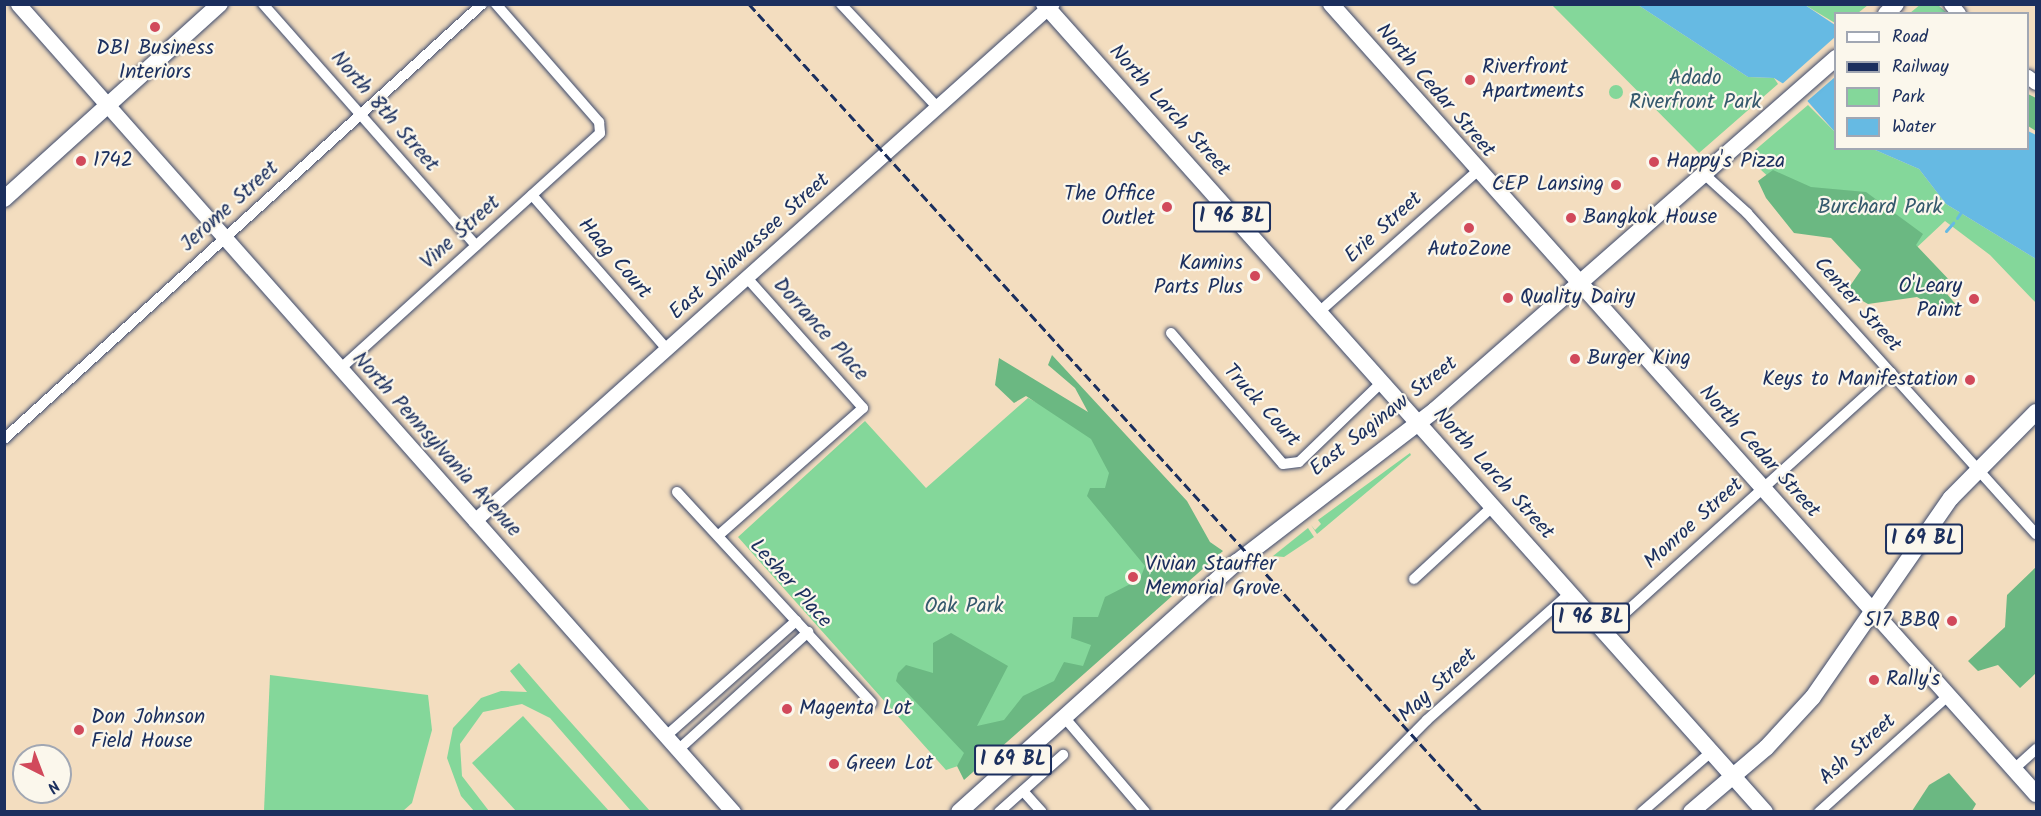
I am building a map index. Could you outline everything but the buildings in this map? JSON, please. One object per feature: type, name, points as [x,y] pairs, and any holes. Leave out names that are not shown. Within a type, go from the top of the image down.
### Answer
[{"type":"main road","name":"North Pennsylvania Avenue","points":[[18,4],[733,812]]},
{"type":"main road","points":[[4,199],[220,4]]},
{"type":"main road","name":"North Cedar Street","points":[[1330,4],[1475,172],[1950,694],[2037,794]]},
{"type":"main road","name":"North Larch Street","points":[[1048,6],[1318,313],[1765,812]]},
{"type":"main road","name":"East Saginaw Street","points":[[959,812],[1277,528],[1418,424],[1834,60]]},
{"type":"main road","name":"I 69 BL","points":[[1691,812],[1733,776],[1813,697],[1875,614],[1976,468],[2037,412]]},
{"type":"street","name":"North 8th Street","points":[[263,4],[476,246]]},
{"type":"street","name":"Jerome Street","points":[[4,440],[482,4]]},
{"type":"street","name":"Vine Street","points":[[340,369],[596,137],[599,122],[496,4]]},
{"type":"street","points":[[841,4],[937,107]]},
{"type":"street","name":"East Shiawassee Street","points":[[475,521],[1048,6]]},
{"type":"street","name":"Erie Street","points":[[1318,313],[1475,172]]},
{"type":"street","name":"Center Street","points":[[1704,174],[1747,213],[2037,534]]},
{"type":"street","name":"Haag Court","points":[[532,195],[667,349]]},
{"type":"street","name":"Dorrance Place","points":[[719,535],[863,408],[747,278]]},
{"type":"street","name":"Truck Court","points":[[1171,333],[1283,464],[1299,462],[1381,383]]},
{"type":"street","name":"Monroe Street","points":[[1604,632],[1892,373]]},
{"type":"street","name":"Lesher Place","points":[[677,492],[872,703]]},
{"type":"street","points":[[1414,579],[1492,507]]},
{"type":"street","name":"May Street","points":[[1336,812],[1427,720],[1570,593]]},
{"type":"street","points":[[666,736],[796,621]]},
{"type":"street","points":[[678,750],[808,633]]},
{"type":"street","name":"Ash Street","points":[[1819,812],[1950,694]]},
{"type":"street","points":[[1064,717],[1145,812]]},
{"type":"street","points":[[2014,769],[2037,748]]},
{"type":"street","points":[[1642,812],[1711,752]]},
{"type":"street","points":[[999,812],[1063,755]]},
{"type":"street","points":[[1023,790],[1042,812]]},
{"type":"green space","points":[[1921,4],[1938,5],[1946,12],[1911,12]]},
{"type":"green space","name":"Adado Riverfront Park","points":[[1552,5],[1638,5],[1748,77],[1774,78],[1778,84],[1699,153]]},
{"type":"green space","points":[[1805,5],[1868,5],[1859,12],[1834,12],[1834,22]]},
{"type":"green space","points":[[1613,85],[1619,85],[1623,92],[1619,99],[1613,99],[1609,95],[1609,89]]},
{"type":"green space","points":[[2029,94],[2036,98],[2036,131],[2029,127]]},
{"type":"green space","name":"Burchard Park","points":[[1808,105],[1834,131],[1834,150],[1875,150],[1919,169],[1946,204],[2036,259],[2036,303],[1990,255],[1945,221],[1881,281],[1747,157]]},
{"type":"green space","points":[[1773,170],[1811,187],[1866,192],[1923,234],[1916,245],[1954,285],[1947,294],[1958,307],[1947,315],[1917,297],[1868,304],[1854,296],[1850,286],[1861,270],[1831,238],[1794,233],[1766,198],[1758,181]]},
{"type":"green space","points":[[1052,355],[1187,501],[1210,542],[1223,551],[964,780],[957,766],[964,753],[896,681],[898,673],[906,665],[933,673],[933,643],[951,633],[1008,666],[977,726],[1004,720],[1023,696],[1054,681],[1064,662],[1083,666],[1091,645],[1071,638],[1073,617],[1098,617],[1105,597],[1140,579],[1145,566],[1087,496],[1090,488],[1105,488],[1109,473],[1091,439],[1026,396],[1014,403],[995,385],[999,358],[1088,412],[1075,388],[1048,365]]},
{"type":"green space","name":"Oak Park","points":[[1028,398],[1102,436],[1186,579],[976,760],[946,770],[738,537],[865,421],[926,488]]},
{"type":"green space","points":[[1410,453],[1411,455],[1317,534],[1311,525],[1315,530],[1321,524],[1318,520]]},
{"type":"green space","points":[[1308,528],[1314,537],[1284,557],[1273,556]]},
{"type":"green space","points":[[2036,567],[2036,673],[2020,688],[1998,665],[1978,671],[1968,661],[2005,627],[2007,595]]},
{"type":"green space","points":[[519,663],[650,811],[631,811],[550,718],[522,704],[483,712],[460,744],[462,776],[489,811],[474,811],[461,796],[447,758],[453,728],[481,698],[501,691],[527,692],[510,671]]},
{"type":"green space","points":[[270,675],[428,695],[432,730],[412,803],[403,811],[264,811]]},
{"type":"green space","points":[[523,716],[609,811],[516,811],[472,763]]},
{"type":"green space","points":[[1949,773],[1976,804],[1972,811],[1912,811],[1929,785]]},
{"type":"water","points":[[1638,5],[1805,5],[1834,24],[1834,131],[1802,95],[1774,78],[1748,77]]},
{"type":"water","points":[[2029,132],[2036,135],[2036,259],[1946,204],[1919,169],[1875,150],[2029,150]]},
{"type":"pier","points":[[1834,38],[1834,78],[1805,103],[1781,85]]},
{"type":"waterway","points":[[1957,218],[1961,212]]},
{"type":"waterway","points":[[1946,231],[1953,223]]},
{"type":"railway","points":[[749,4],[1482,812]]},
{"type":"place","name":"DBI Business Interiors","points":[[155,27]]},
{"type":"place","name":"Riverfront Apartments","points":[[1470,80]]},
{"type":"place","name":"1742","points":[[81,161]]},
{"type":"place","name":"Happy's Pizza","points":[[1654,162]]},
{"type":"place","name":"CEP Lansing","points":[[1616,185]]},
{"type":"place","name":"The Office Outlet","points":[[1167,207]]},
{"type":"place","name":"Bangkok House","points":[[1571,218]]},
{"type":"place","name":"AutoZone","points":[[1469,228]]},
{"type":"place","name":"Kamins Parts Plus","points":[[1255,276]]},
{"type":"place","name":"Quality Dairy","points":[[1508,298]]},
{"type":"place","name":"O'Leary Paint","points":[[1974,299]]},
{"type":"place","name":"Burger King","points":[[1575,359]]},
{"type":"place","name":"Keys to Manifestation","points":[[1970,380]]},
{"type":"place","name":"Vivian Stauffer Memorial Grove","points":[[1133,577]]},
{"type":"place","name":"517 BBQ","points":[[1952,621]]},
{"type":"place","name":"Rally's","points":[[1874,680]]},
{"type":"place","name":"Magenta Lot","points":[[787,709]]},
{"type":"place","name":"Don Johnson Field House","points":[[79,730]]},
{"type":"place","name":"Green Lot","points":[[834,764]]}]
